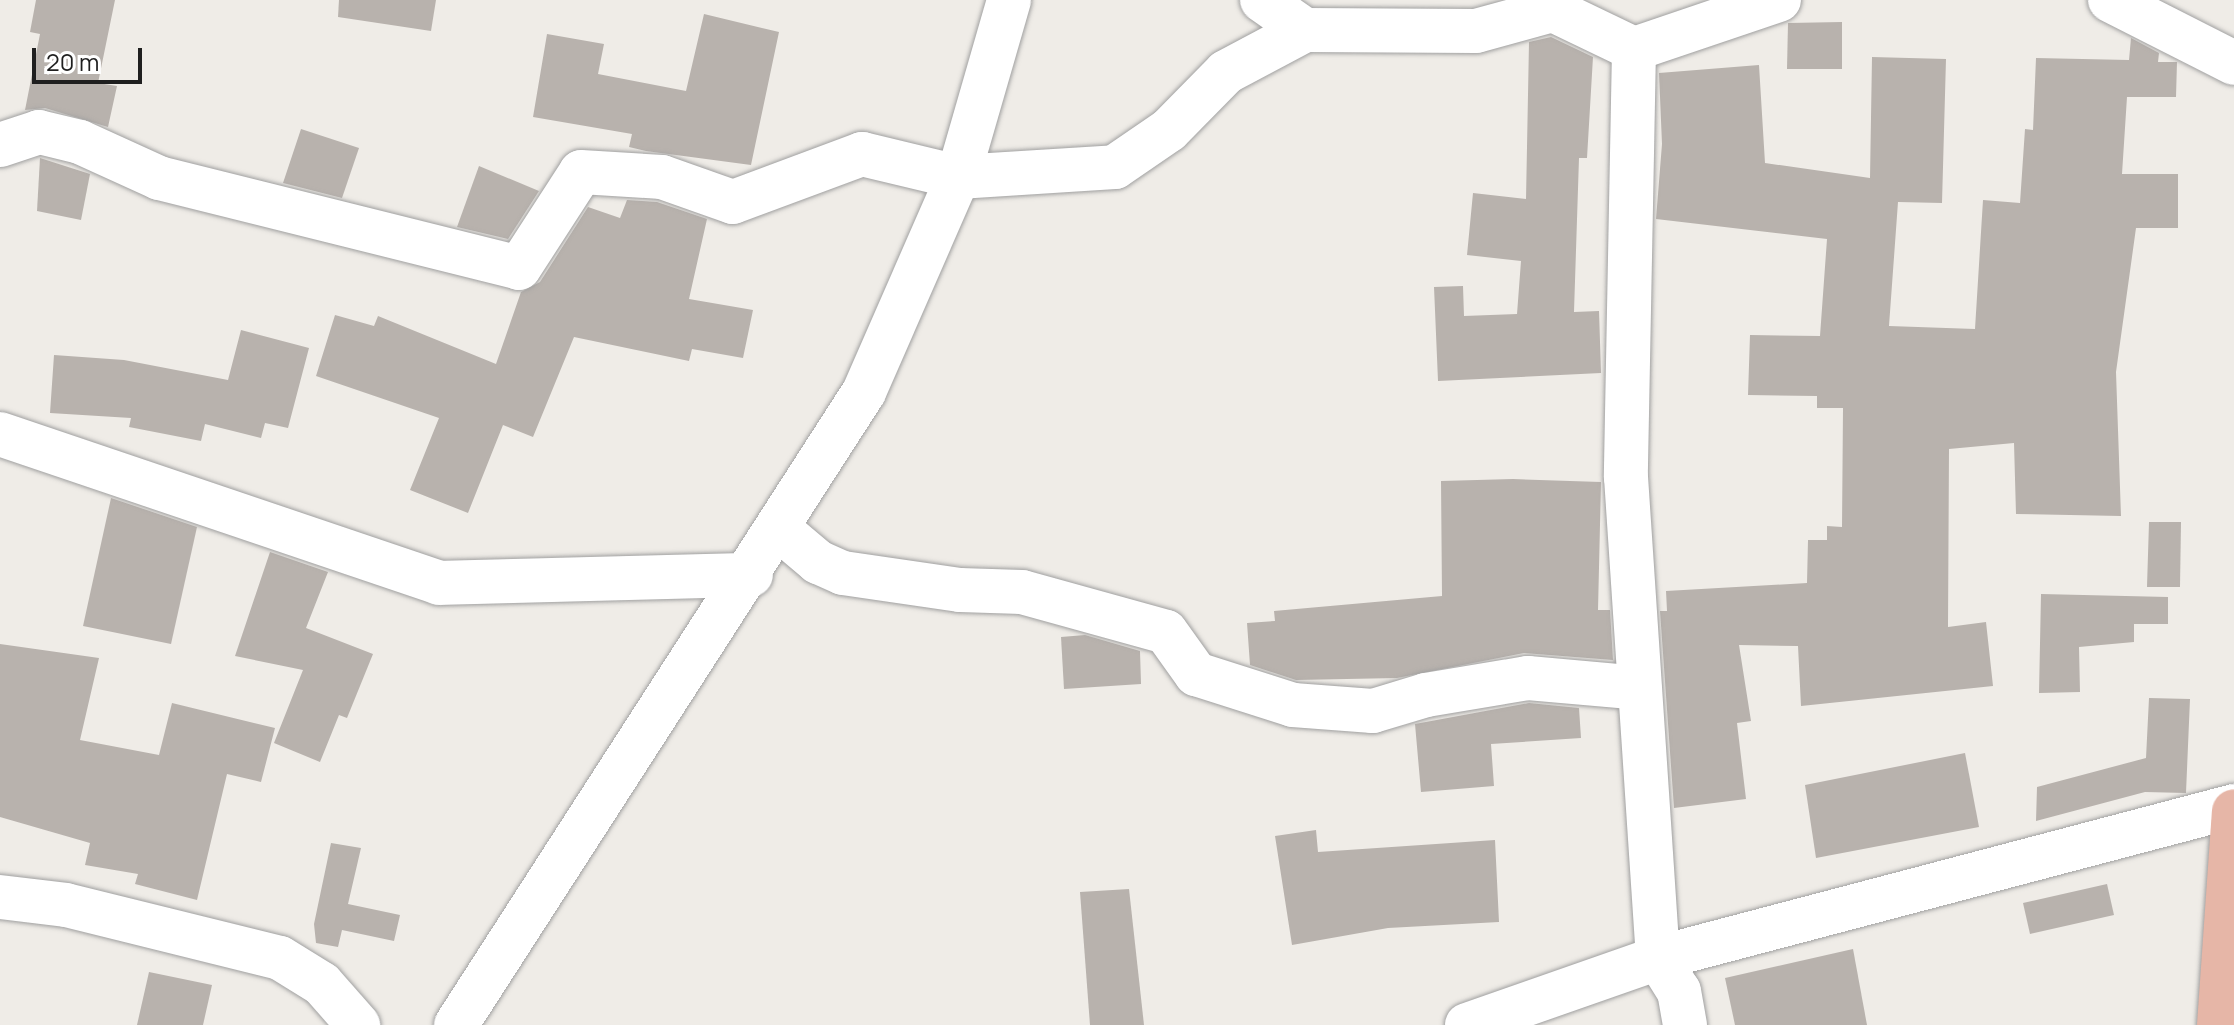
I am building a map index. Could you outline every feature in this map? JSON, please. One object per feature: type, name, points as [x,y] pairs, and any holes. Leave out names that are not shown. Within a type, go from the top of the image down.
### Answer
[{"type":"highway","points":[[2219,1025],[2234,809]]},
{"type":"street","points":[[456,1025],[780,530],[893,335],[958,177],[1009,0]]},
{"type":"street","points":[[1262,0],[1305,30]]},
{"type":"street","points":[[0,145],[39,132],[80,142],[159,178],[505,268],[519,268],[581,172],[662,177],[733,202],[862,154],[958,177],[1115,167],[1169,130],[1226,72],[1305,30],[1476,31],[1553,10],[1634,49],[1779,0]]},
{"type":"street","points":[[2110,0],[2234,63]]},
{"type":"street","points":[[1634,49],[1626,477],[1658,958],[1679,991],[1685,1025]]},
{"type":"street","points":[[0,434],[439,583],[751,575]]},
{"type":"street","points":[[780,530],[818,562],[843,573],[960,590],[1022,592],[1166,632],[1196,674],[1293,705],[1373,711],[1426,695],[1528,678],[1640,688]]},
{"type":"street","points":[[1467,1025],[1658,958],[2234,809]]},
{"type":"street","points":[[0,897],[66,905],[280,958],[322,984],[358,1025]]},
{"type":"building","points":[[36,0],[115,0],[98,83],[117,86],[108,127],[45,108],[25,110],[40,34],[30,32]]},
{"type":"building","points":[[339,0],[436,0],[431,31],[338,17]]},
{"type":"building","points":[[704,14],[779,32],[751,165],[646,151],[629,147],[632,134],[533,117],[547,34],[604,44],[598,74],[686,91]]},
{"type":"building","points":[[1842,22],[1842,69],[1787,69],[1788,23]]},
{"type":"building","points":[[1551,37],[1593,57],[1587,158],[1579,158],[1574,312],[1599,311],[1601,373],[1438,381],[1434,287],[1463,286],[1464,316],[1517,314],[1521,261],[1467,255],[1473,193],[1526,199],[1529,42]]},
{"type":"building","points":[[2131,38],[2159,53],[2158,62],[2177,62],[2176,97],[2127,97],[2122,174],[2178,174],[2178,228],[2136,228],[2116,372],[2121,516],[2016,514],[2014,443],[1949,449],[1948,627],[1986,622],[1993,686],[1801,706],[1798,646],[1739,645],[1751,721],[1737,723],[1746,799],[1674,808],[1660,611],[1667,611],[1666,591],[1807,583],[1808,540],[1827,540],[1827,526],[1842,527],[1843,408],[1817,408],[1817,396],[1748,395],[1750,335],[1820,336],[1827,239],[1656,219],[1662,144],[1659,73],[1759,65],[1765,163],[1870,178],[1872,57],[1946,59],[1942,203],[1898,202],[1889,326],[1975,329],[1983,200],[2020,203],[2025,129],[2033,130],[2036,58],[2129,60]]},
{"type":"building","points":[[301,129],[359,148],[342,198],[283,183]]},
{"type":"building","points":[[40,158],[90,174],[81,220],[37,211]]},
{"type":"building","points":[[479,166],[539,191],[508,239],[457,227]]},
{"type":"building","points":[[627,200],[657,202],[707,219],[689,299],[753,310],[743,358],[692,349],[689,361],[574,337],[533,437],[503,425],[468,513],[410,490],[439,418],[316,376],[335,315],[374,326],[378,316],[496,364],[521,292],[540,282],[588,207],[620,218]]},
{"type":"building","points":[[241,330],[309,348],[288,428],[265,423],[261,438],[205,424],[201,441],[129,427],[131,418],[50,413],[54,355],[124,360],[228,380]]},
{"type":"building","points":[[1513,479],[1601,482],[1598,610],[1610,610],[1613,660],[1524,653],[1397,678],[1296,680],[1250,665],[1247,623],[1275,621],[1274,611],[1442,596],[1441,481]]},
{"type":"building","points":[[111,498],[197,527],[171,644],[83,626]]},
{"type":"building","points":[[2149,522],[2181,522],[2180,587],[2147,587]]},
{"type":"building","points":[[270,552],[328,572],[306,628],[373,654],[347,718],[339,715],[320,762],[274,743],[303,670],[235,656]]},
{"type":"building","points":[[2041,594],[2168,597],[2168,624],[2134,624],[2134,642],[2079,647],[2080,692],[2039,693]]},
{"type":"building","points":[[1085,635],[1140,651],[1141,684],[1064,689],[1061,637]]},
{"type":"building","points":[[0,644],[99,658],[80,740],[159,755],[172,703],[275,728],[261,782],[227,774],[197,900],[135,884],[138,874],[85,865],[90,843],[0,817]]},
{"type":"building","points":[[2149,698],[2190,699],[2186,793],[2145,792],[2036,821],[2037,787],[2146,758]]},
{"type":"building","points":[[1529,703],[1579,708],[1581,738],[1491,744],[1494,786],[1421,792],[1415,724]]},
{"type":"building","points":[[1965,753],[1979,827],[1816,858],[1805,785]]},
{"type":"building","points":[[1316,830],[1318,852],[1495,840],[1499,922],[1388,928],[1292,945],[1275,836]]},
{"type":"building","points":[[331,843],[361,848],[348,904],[400,915],[394,941],[342,930],[338,947],[316,943],[314,924]]},
{"type":"building","points":[[2107,884],[2114,915],[2030,934],[2023,903]]},
{"type":"building","points":[[1129,889],[1144,1025],[1090,1025],[1080,892]]},
{"type":"building","points":[[1853,949],[1867,1025],[1735,1025],[1725,978]]},
{"type":"building","points":[[149,972],[212,985],[203,1025],[137,1025]]}]
